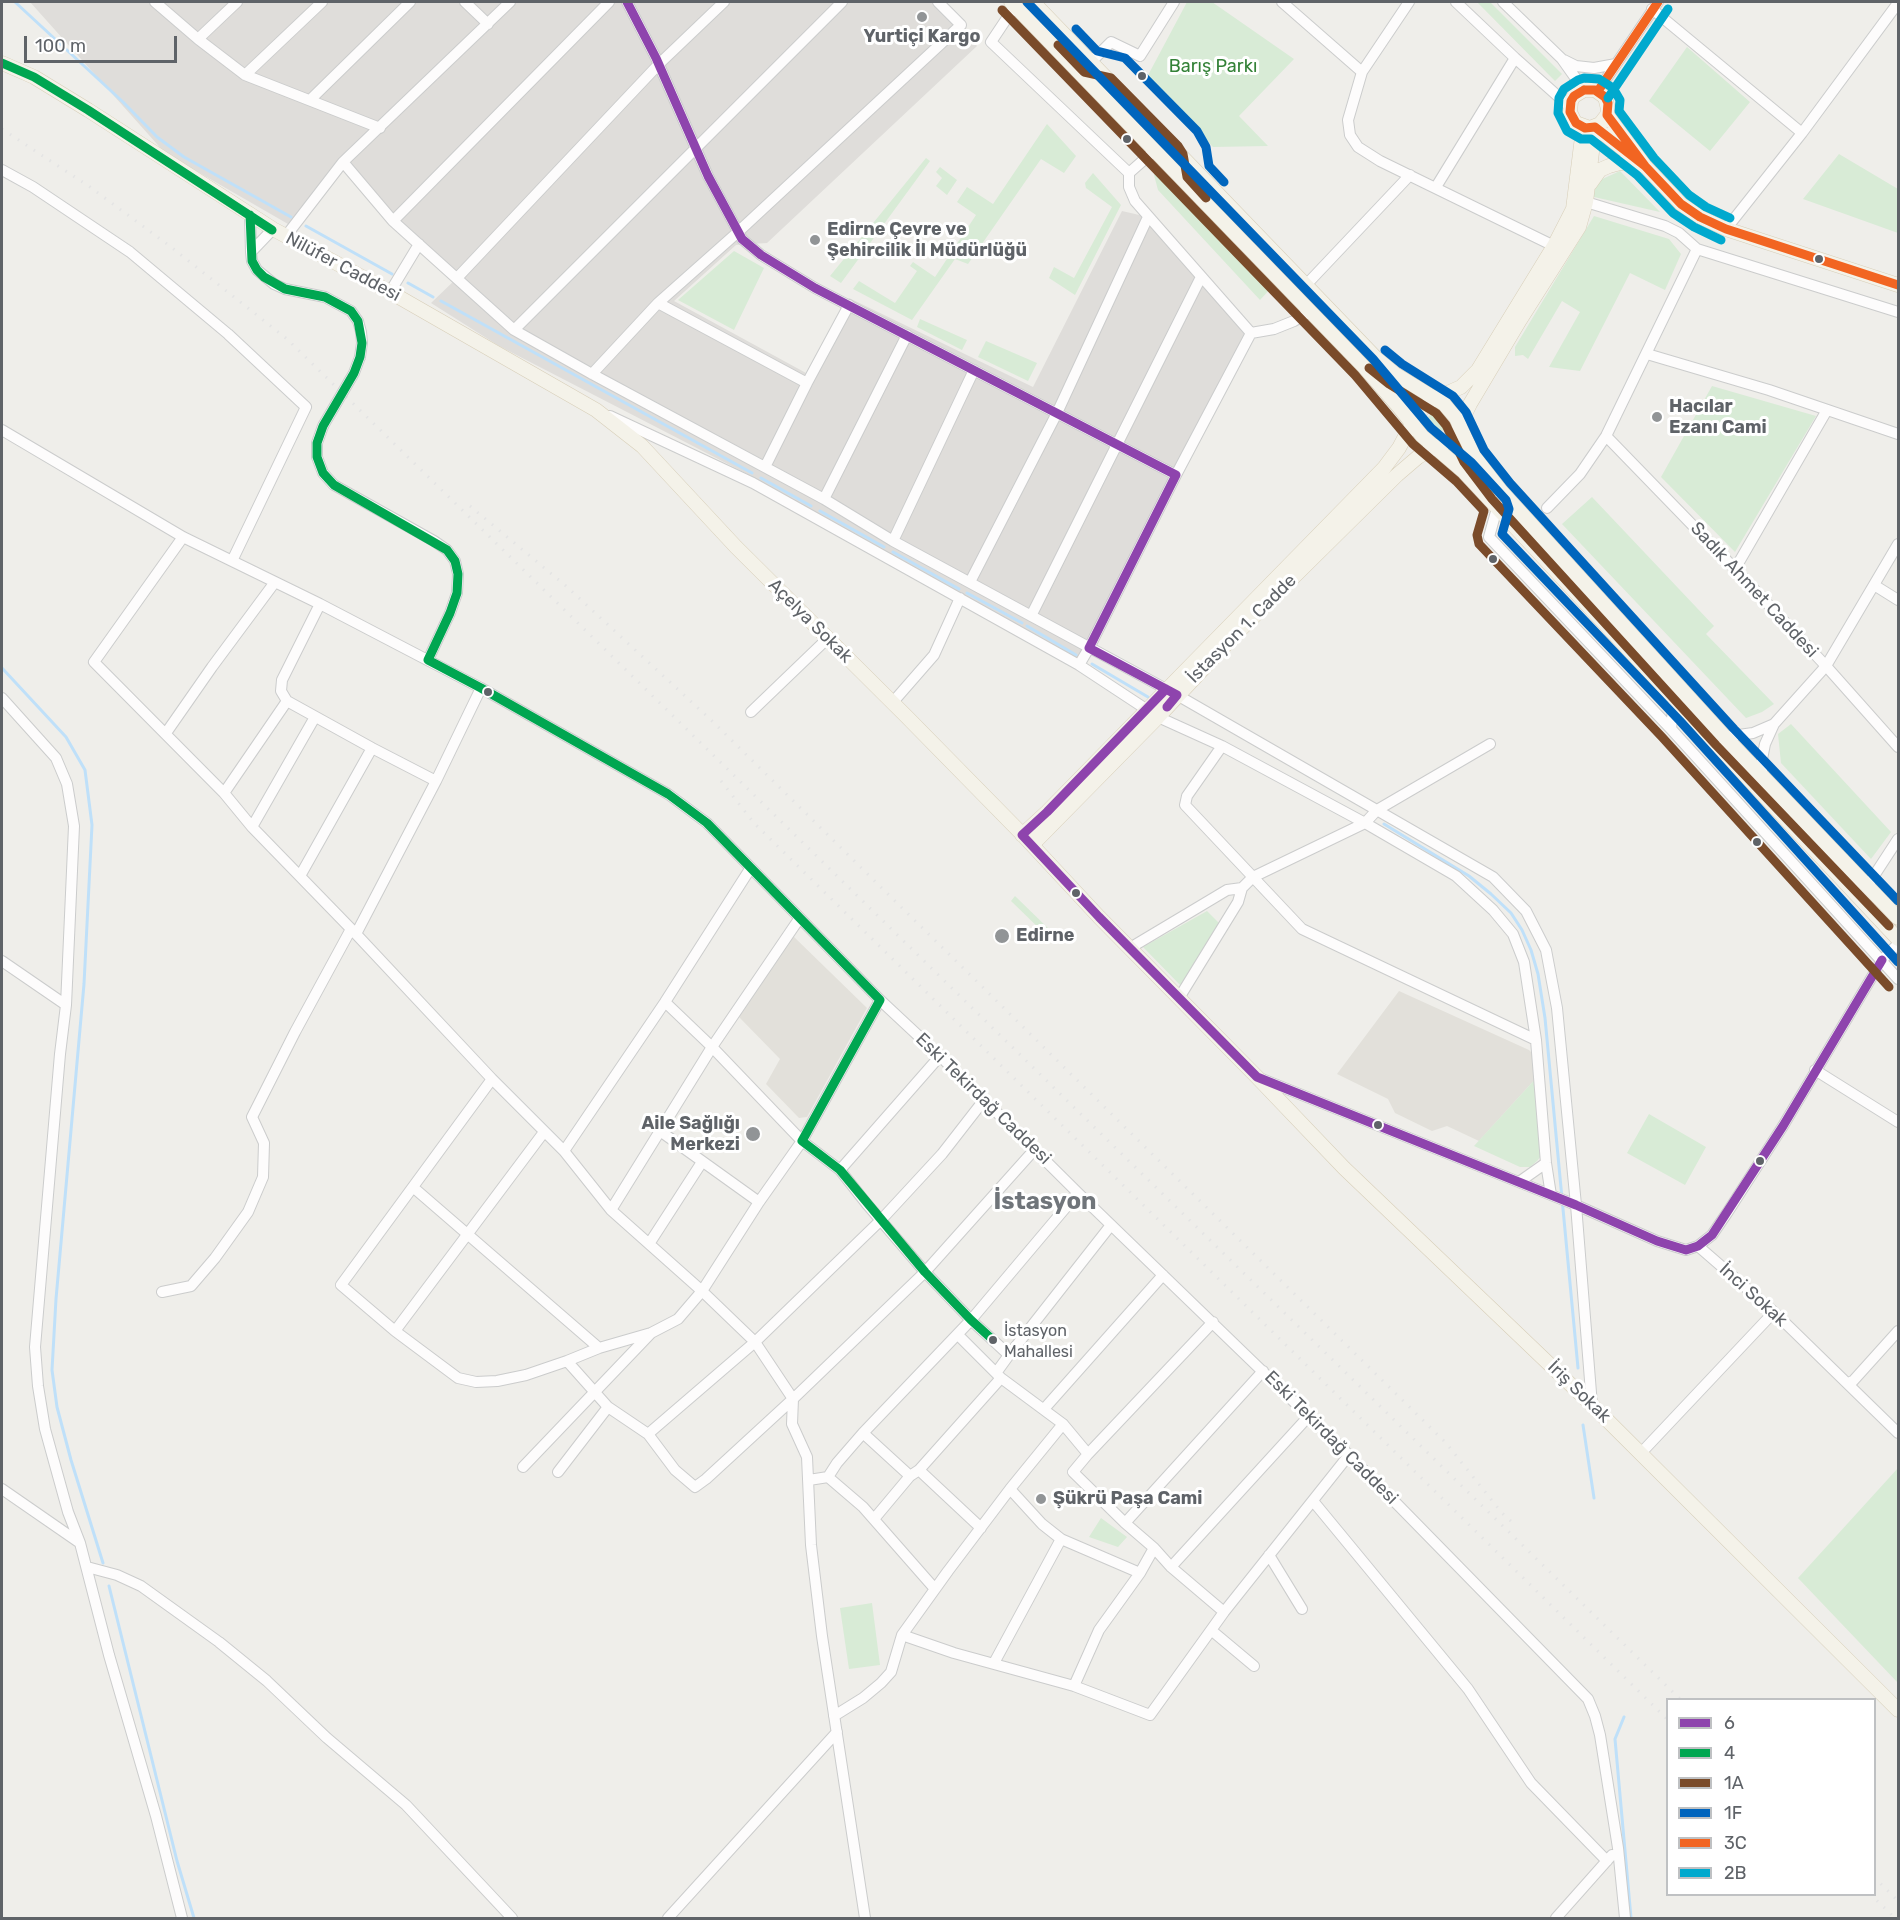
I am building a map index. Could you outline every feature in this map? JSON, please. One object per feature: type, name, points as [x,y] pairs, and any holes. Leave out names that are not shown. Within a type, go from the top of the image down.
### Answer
[{"type":"main road","points":[[1032,2],[1386,367],[1444,404],[1460,428],[1474,456],[1501,491],[1725,736],[1899,918]]},
{"type":"main road","points":[[1013,4],[1311,311],[1385,389],[1412,424],[1434,447],[1464,472],[1899,941]]},
{"type":"main road","name":"Nilüfer Caddesi","points":[[2,63],[34,77],[88,110],[273,229],[390,292],[596,410]]},
{"type":"main road","points":[[1412,424],[1424,407],[1436,398],[1461,387],[1478,370],[1554,246],[1570,215],[1575,198],[1582,137],[1572,118],[1569,106],[1574,96],[1591,91],[1605,97],[1608,103],[1607,115],[1600,124],[1585,128],[1576,123]]},
{"type":"main road","points":[[1607,115],[1645,166],[1681,204],[1700,218],[1726,229],[1899,285]]},
{"type":"main road","points":[[1595,127],[1645,166]]},
{"type":"main road","points":[[1434,447],[1445,444],[1460,428],[1470,404],[1583,218],[1595,127]]},
{"type":"main road","points":[[1588,187],[1599,170],[1609,166],[1620,163],[1645,166]]},
{"type":"main road","name":"Açelya Sokak","points":[[596,410],[642,446],[736,547],[893,702],[1027,840]]},
{"type":"main road","name":"İstasyon 1. Cadde","points":[[1027,840],[1047,812],[1152,713],[1384,468],[1399,448],[1412,424]]},
{"type":"main road","name":"İstasyon 1. Cadde","points":[[1172,692],[1232,638],[1397,475],[1434,447]]},
{"type":"main road","points":[[1027,840],[1257,1077]]},
{"type":"main road","name":"İriş Sokak","points":[[1257,1077],[1344,1168],[1592,1405],[1899,1710]]},
{"type":"street","points":[[155,2],[245,75],[380,128]]},
{"type":"street","points":[[198,39],[237,2]]},
{"type":"street","points":[[245,75],[322,2]]},
{"type":"street","points":[[310,100],[410,2]]},
{"type":"street","points":[[465,2],[488,24]]},
{"type":"street","points":[[286,236],[343,162],[510,2]]},
{"type":"street","points":[[393,221],[609,2]]},
{"type":"street","points":[[627,2],[659,64],[708,176],[742,239],[761,255],[815,288],[1176,475]]},
{"type":"street","points":[[457,278],[659,64],[724,2]]},
{"type":"street","points":[[514,330],[842,2]]},
{"type":"street","points":[[592,374],[658,303],[961,25],[938,2]]},
{"type":"street","points":[[1091,62],[1111,42],[1140,56],[1174,2]]},
{"type":"street","points":[[1282,2],[1362,72]]},
{"type":"street","points":[[1409,2],[1362,72],[1348,120],[1350,135],[1358,147],[1380,161],[1554,246]]},
{"type":"street","points":[[1456,2],[1569,106]]},
{"type":"street","points":[[1503,2],[1562,59],[1591,91],[1616,64],[1655,5],[1802,133]]},
{"type":"street","points":[[1726,229],[1802,133],[1899,3]]},
{"type":"street","points":[[1013,4],[991,42],[1129,173],[1129,187],[1135,201],[1251,333]]},
{"type":"street","points":[[1436,187],[1515,58]]},
{"type":"street","points":[[1562,59],[1576,66],[1594,68],[1616,64]]},
{"type":"street","points":[[1129,173],[1155,150]]},
{"type":"street","points":[[343,162],[393,221],[514,330],[824,499],[893,541],[1172,692],[1493,877],[1526,911],[1546,950],[1557,1008],[1592,1405]]},
{"type":"street","points":[[2,170],[33,187],[130,252],[228,334],[306,407],[232,561]]},
{"type":"street","points":[[1306,285],[1410,175]]},
{"type":"street","points":[[1586,202],[1665,226],[1679,233],[1697,249],[1899,312]]},
{"type":"street","points":[[250,215],[252,261],[257,270],[274,284],[285,289],[325,297],[351,311],[358,321],[362,343],[360,357],[354,373],[323,426],[317,443],[317,457],[323,473],[334,485],[434,541],[447,550],[455,561],[458,574],[457,593],[428,660]]},
{"type":"street","points":[[970,582],[1057,413],[1148,217]]},
{"type":"street","points":[[251,252],[273,229]]},
{"type":"street","points":[[390,292],[419,244]]},
{"type":"street","points":[[1547,508],[1580,474],[1606,436],[1697,249]]},
{"type":"street","points":[[1031,616],[1201,277]]},
{"type":"street","points":[[658,303],[807,383]]},
{"type":"street","points":[[765,467],[849,305]]},
{"type":"street","points":[[1251,333],[1274,329],[1311,311]]},
{"type":"street","points":[[1079,665],[1251,333]]},
{"type":"street","points":[[824,499],[907,335]]},
{"type":"street","points":[[1647,354],[1769,390],[1899,434]]},
{"type":"street","points":[[893,541],[974,370]]},
{"type":"street","points":[[596,410],[753,483],[1079,665],[1152,713],[1222,746],[1365,822],[1456,876],[1493,910],[1513,934],[1524,962],[1536,1040],[1546,1163],[1551,1195]]},
{"type":"street","points":[[1735,569],[1827,410]]},
{"type":"street","name":"Eski Tekirdağ Caddesi","points":[[2,430],[183,537],[320,604],[481,688],[668,794],[707,823],[880,1000],[1349,1455],[1588,1699],[1595,1716],[1618,1848]]},
{"type":"street","name":"Sadık Ahmet Caddesi","points":[[1606,436],[1735,569],[1899,747]]},
{"type":"street","points":[[1497,508],[1489,537],[1671,729],[1899,979]]},
{"type":"street","points":[[183,537],[94,662],[224,793],[252,827],[492,1079],[564,1151],[611,1210],[755,1342],[793,1399],[792,1424],[807,1457],[812,1545],[822,1636],[865,1918]]},
{"type":"street","points":[[1762,775],[1765,744],[1774,724],[1826,666],[1899,544]]},
{"type":"street","points":[[166,733],[275,582]]},
{"type":"street","points":[[1874,585],[1899,600]]},
{"type":"street","points":[[893,702],[934,655],[960,598]]},
{"type":"street","points":[[320,604],[282,680],[281,691],[287,701],[436,781]]},
{"type":"street","points":[[751,712],[828,638]]},
{"type":"street","points":[[162,1292],[191,1286],[215,1258],[248,1212],[263,1177],[264,1143],[252,1118],[295,1032],[354,932],[436,781],[481,688]]},
{"type":"street","points":[[2,698],[56,758],[67,784],[74,826],[66,1005],[35,1347],[38,1386],[45,1429],[68,1512],[87,1567],[182,1918]]},
{"type":"street","points":[[1671,729],[1674,699]]},
{"type":"street","points":[[224,793],[287,701]]},
{"type":"street","points":[[252,827],[315,717]]},
{"type":"street","points":[[1725,736],[1753,733],[1774,724]]},
{"type":"street","points":[[1179,998],[1238,902],[1242,888],[1253,877],[1365,822],[1377,810],[1490,744]]},
{"type":"street","points":[[1222,746],[1187,796],[1185,806],[1302,929],[1536,1040]]},
{"type":"street","points":[[300,876],[372,748]]},
{"type":"street","points":[[1868,885],[1899,839]]},
{"type":"street","points":[[564,1151],[665,1002],[750,869]]},
{"type":"street","points":[[1130,948],[1227,890],[1242,888]]},
{"type":"street","points":[[611,1210],[712,1047],[799,919]]},
{"type":"street","points":[[1257,1077],[1576,1205],[1657,1241],[1686,1250],[1698,1246],[1712,1235],[1783,1126],[1882,960],[1899,941]]},
{"type":"street","points":[[2,961],[66,1005]]},
{"type":"street","points":[[492,1079],[341,1285],[395,1331],[458,1378],[476,1382],[497,1381],[526,1375],[598,1348],[651,1333],[678,1319],[702,1291],[759,1202],[802,1141],[880,1000]]},
{"type":"street","points":[[665,1002],[712,1047],[802,1141],[840,1170],[925,1272],[971,1320],[1009,1354]]},
{"type":"street","points":[[840,1170],[940,1056]]},
{"type":"street","points":[[1815,1070],[1899,1122]]},
{"type":"street","points":[[648,1434],[755,1342],[881,1220],[942,1154],[984,1100]]},
{"type":"street","points":[[660,1131],[759,1202]]},
{"type":"street","points":[[395,1331],[544,1132]]},
{"type":"street","points":[[567,1361],[608,1407],[648,1434],[675,1470],[695,1487],[793,1399],[925,1272],[1035,1149]]},
{"type":"street","points":[[649,1244],[702,1162]]},
{"type":"street","points":[[1519,1182],[1546,1163]]},
{"type":"street","points":[[414,1188],[598,1348]]},
{"type":"street","points":[[809,1480],[828,1477],[863,1433],[958,1335],[1078,1193]]},
{"type":"street","points":[[874,1519],[998,1376],[1009,1354],[1111,1225]]},
{"type":"street","name":"İnci Sokak","points":[[1698,1246],[1774,1312],[1899,1433]]},
{"type":"street","points":[[1044,1409],[1163,1275]]},
{"type":"street","points":[[1641,1453],[1774,1312]]},
{"type":"street","points":[[1213,1322],[1073,1472],[1154,1548],[1171,1567],[1224,1611]]},
{"type":"street","points":[[1848,1383],[1853,1381],[1899,1331]]},
{"type":"street","points":[[523,1467],[651,1333]]},
{"type":"street","points":[[958,1335],[998,1376],[1063,1424],[1088,1454]]},
{"type":"street","points":[[1125,1523],[1263,1371]]},
{"type":"street","points":[[558,1472],[608,1407]]},
{"type":"street","points":[[1171,1567],[1308,1417]]},
{"type":"street","points":[[834,1716],[863,1698],[891,1672],[902,1635],[1010,1489],[1063,1424]]},
{"type":"street","points":[[863,1433],[981,1528]]},
{"type":"street","points":[[902,1635],[954,1653],[1074,1686],[1150,1715],[1224,1611],[1349,1455]]},
{"type":"street","points":[[828,1477],[874,1519],[935,1589]]},
{"type":"street","points":[[2,1489],[80,1543]]},
{"type":"street","points":[[1010,1489],[1042,1524],[1061,1539],[1140,1573]]},
{"type":"street","points":[[1313,1501],[1468,1689],[1531,1783],[1607,1861]]},
{"type":"street","points":[[994,1664],[1061,1539]]},
{"type":"street","points":[[1074,1686],[1099,1630],[1140,1573],[1154,1548]]},
{"type":"street","points":[[1269,1555],[1302,1609]]},
{"type":"street","points":[[87,1567],[117,1575],[141,1586],[219,1642],[267,1681],[327,1738],[406,1805],[512,1918]]},
{"type":"street","points":[[1211,1630],[1254,1666]]},
{"type":"street","points":[[668,1918],[837,1732]]},
{"type":"street","points":[[1556,1918],[1618,1848]]},
{"type":"street","points":[[1618,1848],[1625,1918]]},
{"type":"shaded area","points":[[30,2],[938,2],[961,25],[977,46],[767,243],[736,245],[674,301],[806,373],[849,298],[1033,387],[1122,211],[1148,217],[1251,333],[1079,665],[812,516],[751,476],[499,346],[431,303],[457,278],[393,221],[343,163],[288,224],[165,153]]},
{"type":"shaded area","points":[[792,935],[867,1008],[807,1117],[799,1118],[766,1084],[780,1059],[739,1017]]},
{"type":"shaded area","points":[[1399,991],[1529,1050],[1536,1057],[1538,1076],[1479,1141],[1447,1126],[1432,1131],[1395,1113],[1388,1099],[1337,1074]]},
{"type":"green space","name":"Barış Parkı","points":[[1187,2],[1212,2],[1294,59],[1239,116],[1268,146],[1213,147],[1146,79]]},
{"type":"green space","points":[[1477,2],[1490,2],[1562,74],[1555,81]]},
{"type":"green space","points":[[1687,47],[1750,102],[1710,151],[1649,101]]},
{"type":"green space","points":[[1047,124],[1076,156],[1064,173],[1041,159],[968,264],[955,259],[912,320],[853,289],[859,281],[895,303],[917,271],[910,266],[913,262],[935,277],[976,215],[957,202],[967,187],[993,204]]},
{"type":"green space","points":[[1839,154],[1898,189],[1898,233],[1803,199]]},
{"type":"green space","points":[[926,158],[930,161],[841,283],[830,276]]},
{"type":"green space","points":[[940,167],[957,180],[947,195],[936,186],[942,178],[936,172]]},
{"type":"green space","points":[[1160,168],[1273,286],[1260,300],[1158,190],[1154,175]]},
{"type":"green space","points":[[1620,171],[1660,212],[1594,197],[1594,189],[1598,181]]},
{"type":"green space","points":[[1093,173],[1121,205],[1075,295],[1049,278],[1054,267],[1074,278],[1112,207],[1086,188],[1085,183]]},
{"type":"green space","points":[[1594,216],[1669,239],[1681,254],[1665,290],[1630,273],[1580,371],[1549,367],[1580,312],[1562,301],[1528,359],[1523,355],[1515,356],[1515,347]]},
{"type":"green space","points":[[734,251],[764,268],[734,330],[678,300]]},
{"type":"green space","points":[[920,319],[967,340],[962,350],[917,327]]},
{"type":"green space","points":[[986,341],[1037,363],[1028,381],[978,357]]},
{"type":"green space","points":[[1382,371],[1416,393],[1406,404],[1379,373]]},
{"type":"green space","points":[[1712,386],[1816,416],[1735,552],[1661,477]]},
{"type":"green space","points":[[1436,413],[1443,416],[1446,423],[1443,430],[1436,433],[1429,430],[1426,423],[1429,416]]},
{"type":"green space","points":[[1592,497],[1714,626],[1706,634],[1774,704],[1746,718],[1562,524]]},
{"type":"green space","points":[[1791,724],[1891,832],[1871,859],[1781,763],[1778,734]]},
{"type":"green space","points":[[1015,896],[1051,931],[1046,935],[1011,901]]},
{"type":"green space","points":[[1207,911],[1222,926],[1182,987],[1143,947]]},
{"type":"green space","points":[[1538,1076],[1541,1156],[1537,1161],[1530,1167],[1520,1167],[1474,1146]]},
{"type":"green space","points":[[1649,1114],[1706,1147],[1685,1185],[1627,1153]]},
{"type":"green space","points":[[1898,1468],[1898,1683],[1798,1578]]},
{"type":"green space","points":[[1101,1518],[1127,1537],[1118,1547],[1089,1537]]},
{"type":"green space","points":[[872,1603],[880,1665],[849,1669],[840,1608]]},
{"type":"waterway","points":[[15,2],[123,102],[157,137],[184,157],[291,217]]},
{"type":"waterway","points":[[306,226],[392,274]]},
{"type":"waterway","points":[[408,283],[433,297]]},
{"type":"waterway","points":[[441,301],[752,473]]},
{"type":"waterway","points":[[761,478],[811,506]]},
{"type":"waterway","points":[[820,511],[884,547]]},
{"type":"waterway","points":[[893,552],[959,589]]},
{"type":"waterway","points":[[967,593],[1022,623]]},
{"type":"waterway","points":[[1027,626],[1076,655]]},
{"type":"waterway","points":[[1092,664],[1148,697]]},
{"type":"waterway","points":[[2,668],[66,737],[85,770],[92,825],[84,984],[56,1299],[52,1370],[57,1407],[71,1460],[103,1563]]},
{"type":"waterway","points":[[1384,824],[1469,876],[1491,894],[1511,913],[1531,950],[1538,974],[1545,1018],[1578,1368]]},
{"type":"waterway","points":[[1583,1425],[1594,1498]]},
{"type":"waterway","points":[[109,1586],[177,1861],[194,1918]]},
{"type":"waterway","points":[[1624,1717],[1615,1739],[1631,1918]]},
{"type":"railway","points":[[2,129],[90,187],[171,247],[287,339],[1679,1698]]},
{"type":"railway","points":[[470,506],[566,586],[711,720],[1446,1443],[1502,1513],[1513,1523]]},
{"type":"railway","points":[[721,781],[754,823],[1666,1718]]},
{"type":"railway","points":[[1876,1879],[1898,1901]]},
{"type":"railway","points":[[1872,1896],[1895,1918]]},
{"type":"transit line","name":"6","points":[[627,2],[656,58],[708,176],[742,239],[761,255],[815,288],[1176,475]]},
{"type":"transit line","name":"1F","points":[[1027,2],[1373,359],[1431,428],[1472,463],[1506,500],[1509,509],[1502,534],[1680,721],[1898,962]]},
{"type":"transit line","name":"3C","points":[[1598,91],[1658,2]]},
{"type":"transit line","name":"2B","points":[[1608,98],[1668,9]]},
{"type":"transit line","name":"1A","points":[[1002,10],[1355,375],[1413,444],[1456,481],[1484,511],[1477,535],[1479,544],[1662,737],[1889,987]]},
{"type":"transit line","name":"1F","points":[[1076,29],[1097,51],[1125,58],[1197,131],[1206,147],[1209,166],[1224,182]]},
{"type":"transit line","name":"1A","points":[[1058,45],[1084,72],[1111,78],[1178,146],[1183,154],[1187,177],[1206,198]]},
{"type":"transit line","name":"4","points":[[2,63],[34,77],[88,110],[272,230]]},
{"type":"transit line","name":"2B","points":[[1721,240],[1694,227],[1673,213],[1637,175],[1591,139],[1581,139],[1567,131],[1558,113],[1559,98],[1564,89],[1584,78],[1599,79],[1613,88],[1620,100],[1619,111],[1654,158],[1689,195],[1706,207],[1730,218]]},
{"type":"transit line","name":"3C","points":[[1584,90],[1595,90],[1605,97],[1608,103],[1607,115],[1645,166],[1595,127],[1585,128],[1576,123],[1570,112],[1571,101],[1574,96],[1584,90]]},
{"type":"transit line","name":"3C","points":[[1645,166],[1681,204],[1700,217],[1726,229]]},
{"type":"transit line","name":"4","points":[[250,215],[252,261],[264,277],[285,289],[325,297],[351,311],[358,321],[362,343],[360,357],[354,373],[323,426],[317,443],[317,457],[323,473],[334,485],[447,550],[455,561],[458,574],[457,593],[428,660]]},
{"type":"transit line","name":"3C","points":[[1726,229],[1751,237],[1898,285],[1726,229]]},
{"type":"transit line","name":"1F","points":[[1385,350],[1402,364],[1453,396],[1466,412],[1484,450],[1510,483],[1734,729],[1898,901]]},
{"type":"transit line","name":"1A","points":[[1369,368],[1389,384],[1436,413],[1446,425],[1464,462],[1492,499],[1716,745],[1889,926]]},
{"type":"transit line","name":"6","points":[[1089,648],[1176,475]]},
{"type":"transit line","name":"6","points":[[1089,648],[1177,695],[1167,707]]},
{"type":"transit line","name":"4","points":[[428,660],[668,794],[707,823],[880,1000]]},
{"type":"transit line","name":"6","points":[[1166,689],[1022,835],[1099,917],[1257,1077],[1576,1205],[1657,1241],[1686,1250],[1698,1246],[1712,1235],[1783,1126],[1882,960]]},
{"type":"transit line","name":"4","points":[[880,1000],[802,1141],[840,1170],[925,1272],[993,1340]]},
{"type":"place","name":"Yurtiçi Kargo","points":[[922,17]]},
{"type":"place","name":"Edirne Çevre ve Şehircilik İl Müdürlüğü","points":[[815,240]]},
{"type":"place","name":"Hacılar Ezanı Cami","points":[[1657,417]]},
{"type":"place","name":"Edirne","points":[[1002,936]]},
{"type":"place","name":"Aile Sağlığı Merkezi","points":[[753,1134]]},
{"type":"place","name":"İstasyon Mahallesi","points":[[993,1340]]},
{"type":"place","name":"Şükrü Paşa Cami","points":[[1041,1499]]},
{"type":"district","name":"İstasyon","points":[[1045,1202]]}]
